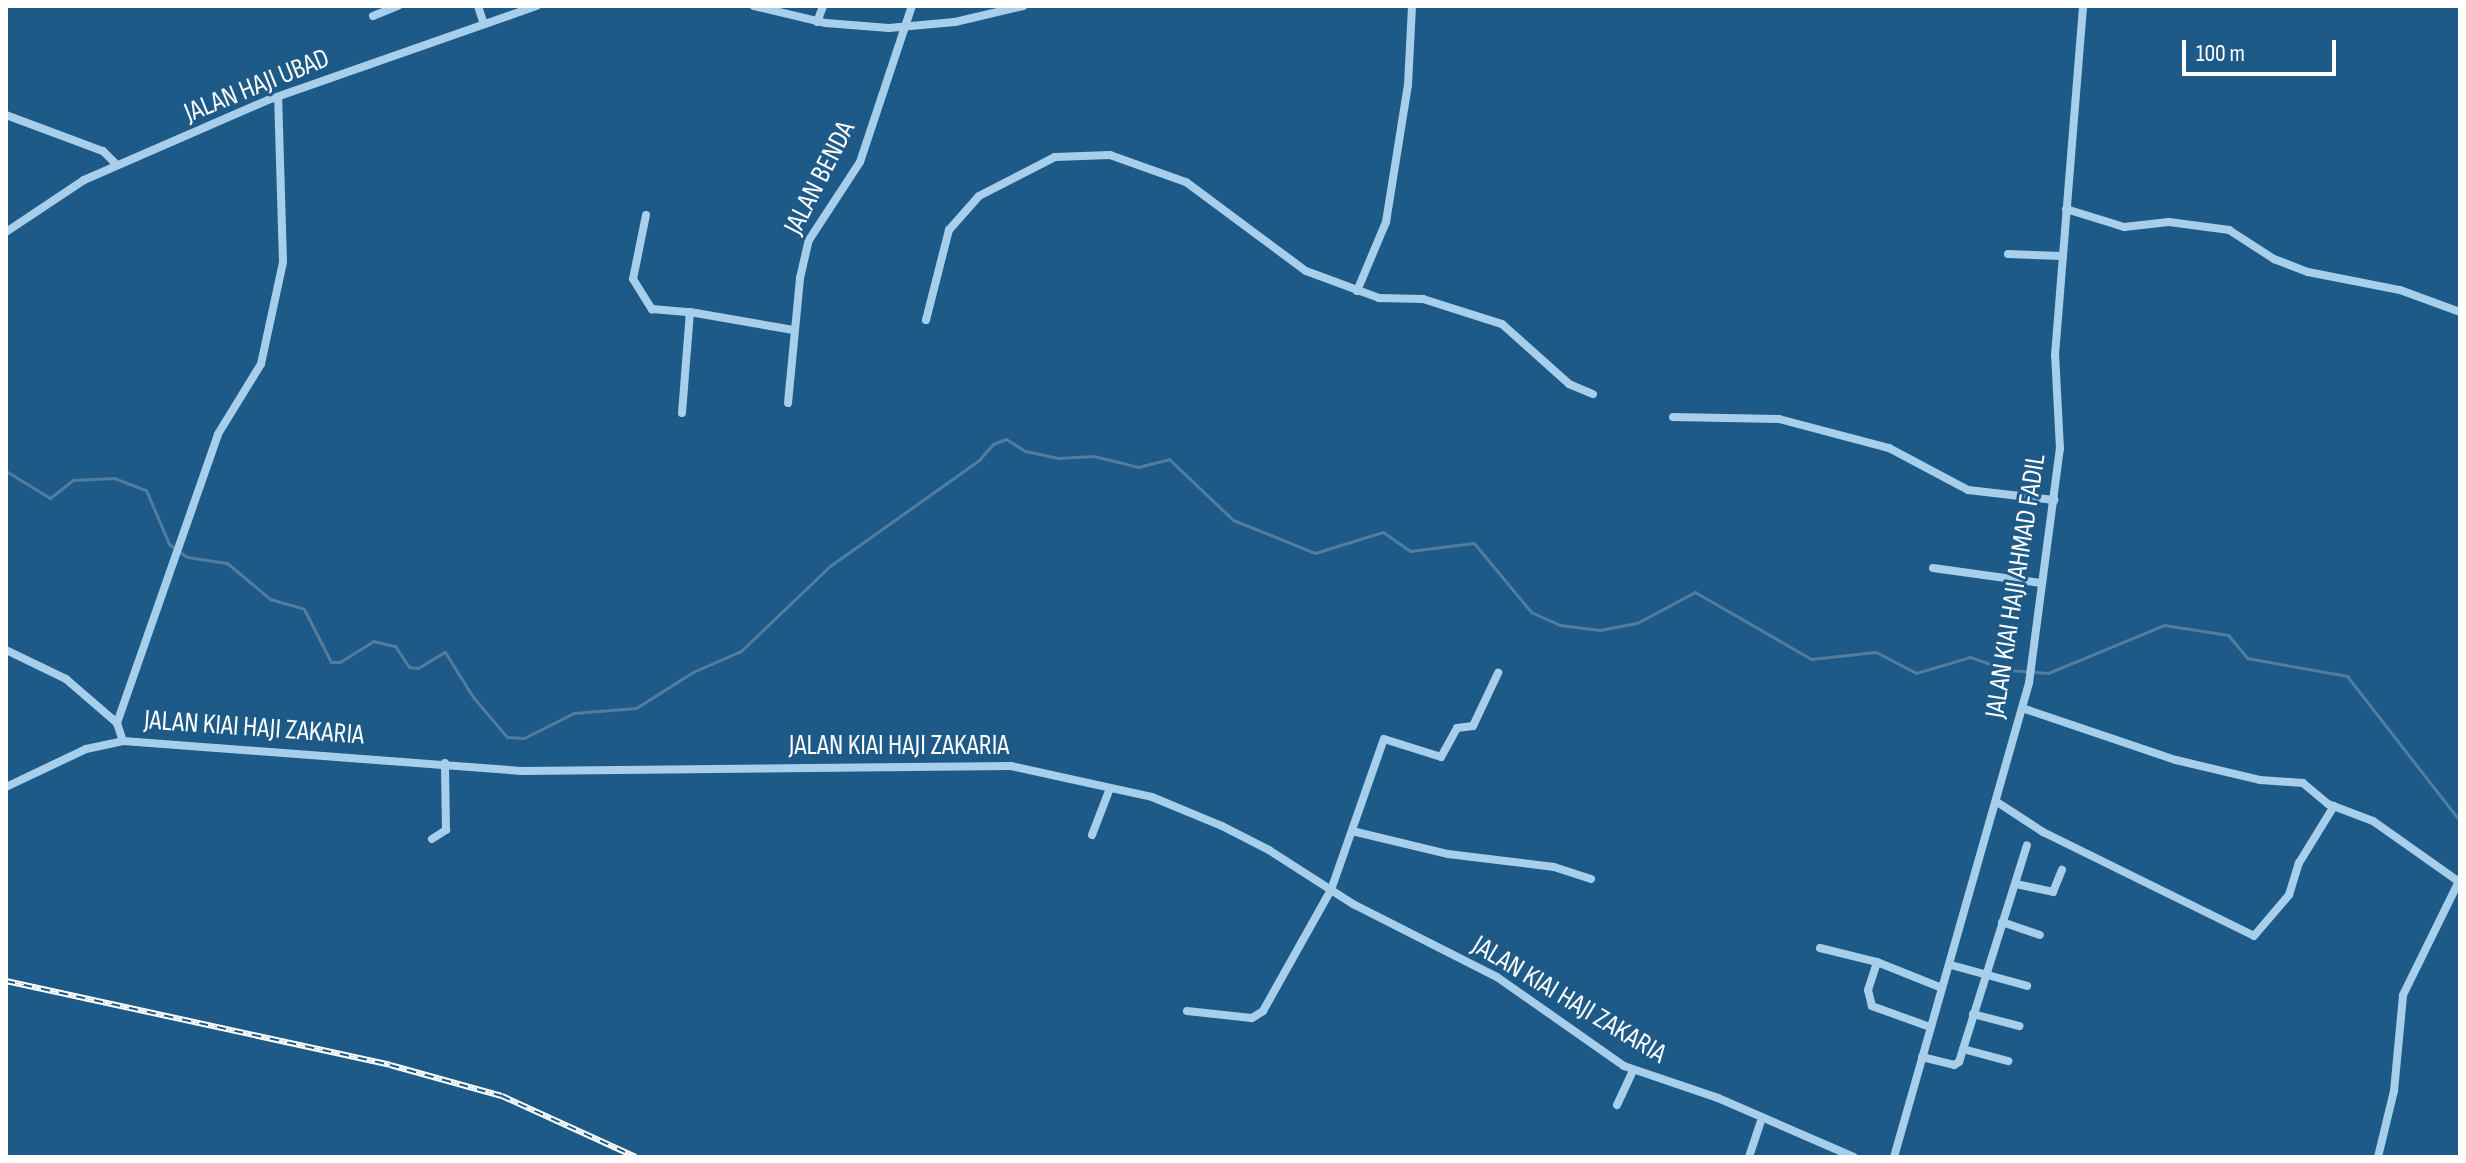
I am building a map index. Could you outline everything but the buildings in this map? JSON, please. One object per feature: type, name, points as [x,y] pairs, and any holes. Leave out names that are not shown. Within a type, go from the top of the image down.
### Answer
[{"type":"street","points":[[373,16],[398,6]]},
{"type":"street","points":[[478,6],[484,24]]},
{"type":"street","name":"JALAN HAJI UBAD","points":[[6,232],[84,180],[117,165],[278,97],[537,6]]},
{"type":"street","points":[[754,6],[786,10],[817,22],[909,27],[1023,6]]},
{"type":"street","points":[[817,22],[823,6]]},
{"type":"street","name":"JALAN BENDA","points":[[788,403],[793,330],[809,240],[860,162],[909,27],[912,6]]},
{"type":"street","points":[[1357,291],[1386,222],[1408,85],[1412,6]]},
{"type":"street","name":"JALAN KIAI HAJI AHMAD FADIL","points":[[1894,1157],[2029,683],[2054,500],[2060,421],[2055,355],[2083,6]]},
{"type":"street","points":[[117,723],[180,552],[218,434],[261,364],[282,276],[278,97]]},
{"type":"street","points":[[6,115],[103,151],[117,165]]},
{"type":"street","points":[[926,320],[937,262],[962,212],[1015,174],[1055,157],[1110,155],[1168,173],[1249,224],[1297,267],[1379,298],[1423,299],[1502,324],[1569,384],[1593,394]]},
{"type":"street","points":[[2066,209],[2124,227],[2169,222],[2229,230],[2274,259],[2308,272],[2400,290],[2460,312]]},
{"type":"street","points":[[646,215],[633,279],[649,307],[793,330]]},
{"type":"street","points":[[2008,254],[2063,256]]},
{"type":"street","points":[[682,413],[690,312]]},
{"type":"street","points":[[1673,417],[1779,419],[1889,448],[1968,490],[2054,500]]},
{"type":"street","points":[[1933,568],[2041,583]]},
{"type":"street","points":[[6,650],[66,679],[117,723],[123,741]]},
{"type":"street","points":[[1187,1011],[1252,1018],[1263,1011],[1331,890],[1384,739],[1441,757],[1457,728],[1473,726],[1498,673]]},
{"type":"street","points":[[2022,708],[2176,760],[2260,780],[2295,780],[2334,806],[2373,821],[2459,880],[2403,995],[2394,1091],[2378,1157]]},
{"type":"street","name":"JALAN KIAI HAJI ZAKARIA","points":[[6,787],[86,749],[123,741],[554,772],[997,764],[1152,797],[1222,826],[1331,890],[1497,977],[1633,1070],[1762,1118],[1854,1157]]},
{"type":"street","points":[[432,839],[446,830],[445,763]]},
{"type":"street","points":[[1092,835],[1110,788]]},
{"type":"street","points":[[1997,802],[2043,832],[2254,936],[2289,895],[2299,863],[2334,806]]},
{"type":"street","points":[[1352,831],[1448,854],[1554,867],[1591,879]]},
{"type":"street","points":[[1922,1057],[1954,1065],[1963,1049],[2027,845]]},
{"type":"street","points":[[2016,884],[2053,892],[2062,870]]},
{"type":"street","points":[[2002,922],[2040,935]]},
{"type":"street","points":[[1820,948],[1877,962],[1942,988]]},
{"type":"street","points":[[1877,962],[1868,990],[1869,1004],[1930,1027]]},
{"type":"street","points":[[1951,965],[2027,986]]},
{"type":"street","points":[[1973,1014],[2019,1026]]},
{"type":"street","points":[[1963,1049],[2008,1061]]},
{"type":"street","points":[[1617,1105],[1633,1070]]},
{"type":"street","points":[[1749,1157],[1762,1118]]},
{"type":"waterway","points":[[6,471],[50,498],[73,480],[114,478],[146,490],[169,544],[187,557],[227,563],[270,599],[304,609],[331,662],[340,662],[373,641],[395,646],[409,667],[418,668],[445,652],[473,697],[507,737],[524,738],[574,713],[636,708],[693,672],[741,651],[830,566],[979,460],[993,444],[1006,439],[1025,451],[1058,458],[1094,456],[1138,467],[1169,459],[1233,520],[1315,553],[1383,532],[1410,551],[1474,543],[1531,612],[1560,625],[1600,630],[1637,623],[1695,592],[1811,659],[1876,652],[1916,673],[1970,657],[2008,670],[2048,673],[2164,625],[2228,635],[2247,658],[2347,676],[2460,821]]},
{"type":"railway","points":[[6,981],[390,1065],[502,1096],[636,1157]]}]
